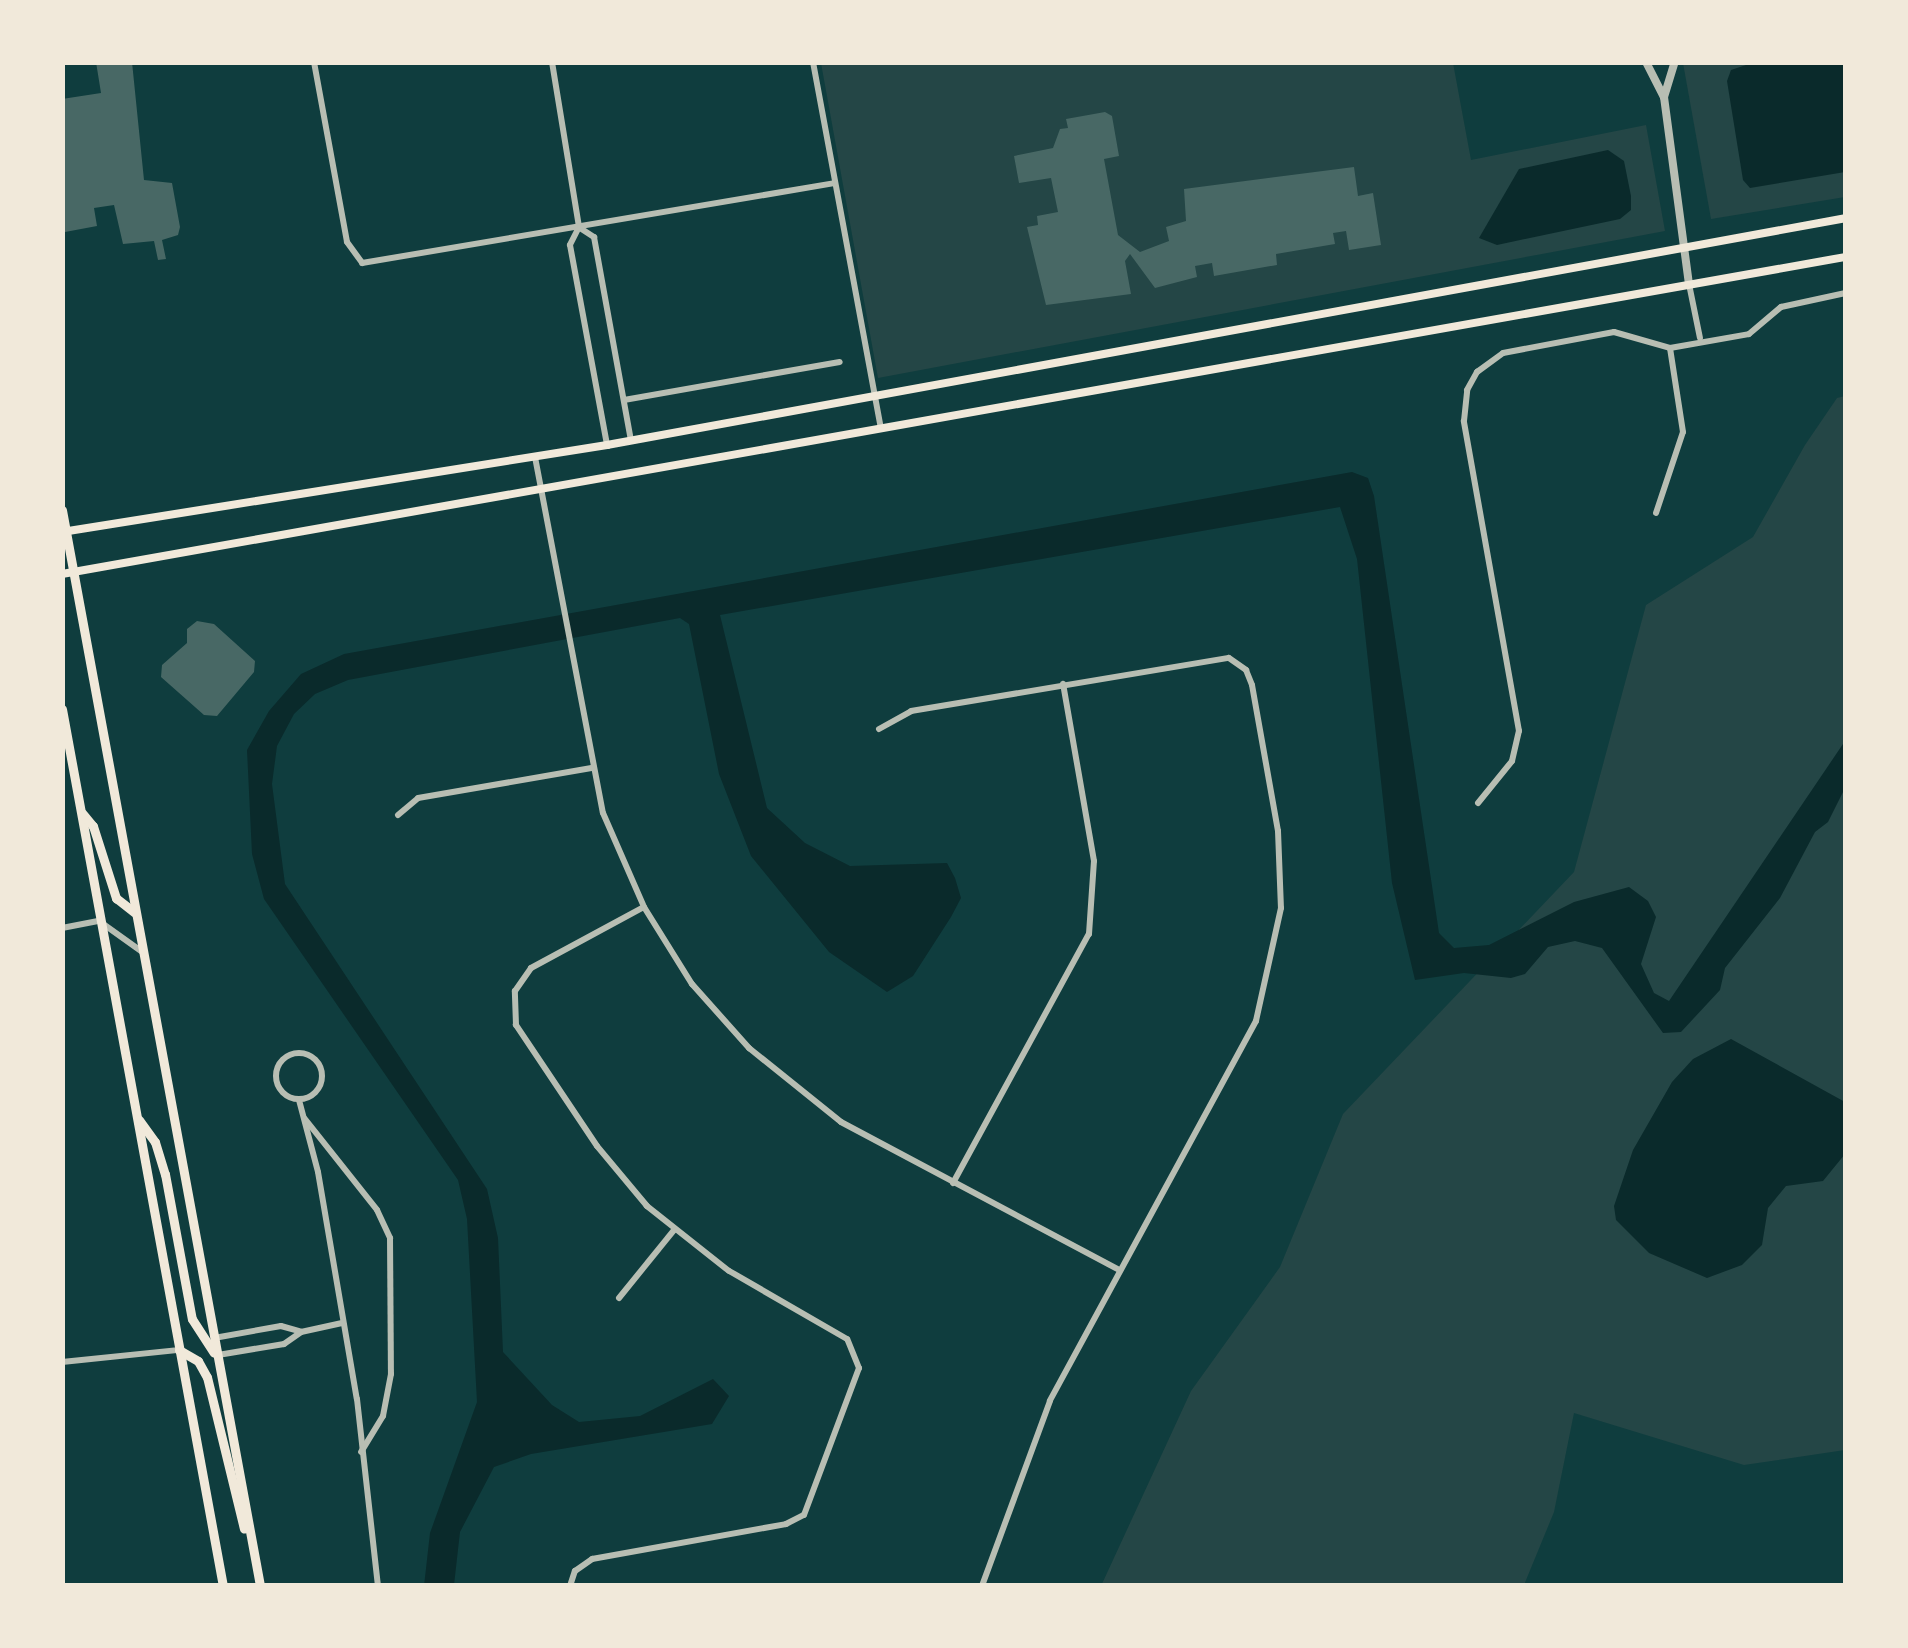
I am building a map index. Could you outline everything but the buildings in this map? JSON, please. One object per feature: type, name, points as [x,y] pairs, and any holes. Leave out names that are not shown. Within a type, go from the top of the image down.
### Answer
[{"type":"main road","points":[[65,532],[535,457],[1683,244],[1846,218]]},
{"type":"main road","points":[[62,574],[1846,257]]},
{"type":"main road","points":[[62,510],[77,572],[141,951],[260,1586]]},
{"type":"main road","points":[[62,709],[223,1586]]},
{"type":"main road","points":[[80,811],[93,826],[108,882],[134,912]]},
{"type":"main road","points":[[136,1116],[155,1142],[165,1174],[192,1319],[216,1355]]},
{"type":"main road","points":[[180,1350],[198,1361],[207,1377],[230,1485],[253,1550]]},
{"type":"street","points":[[314,62],[354,257],[372,264],[834,183]]},
{"type":"street","points":[[552,62],[579,227],[570,244],[607,444]]},
{"type":"street","points":[[813,62],[880,428]]},
{"type":"street","points":[[1646,62],[1664,97],[1700,338]]},
{"type":"street","points":[[1664,97],[1675,62]]},
{"type":"street","points":[[579,227],[594,237],[631,440]]},
{"type":"street","points":[[1478,803],[1512,762],[1518,731],[1463,411],[1472,380],[1503,353],[1614,332],[1670,348],[1700,338],[1748,334],[1781,307],[1846,293]]},
{"type":"street","points":[[1656,514],[1683,432],[1670,348]]},
{"type":"street","points":[[624,400],[840,362]]},
{"type":"street","points":[[535,457],[591,768],[644,907],[692,984],[781,1077],[841,1122],[1118,1269]]},
{"type":"street","points":[[880,729],[911,711],[1218,657],[1246,670],[1278,831],[1276,946],[1240,1056],[1118,1269],[1027,1453],[982,1586]]},
{"type":"street","points":[[953,1183],[1089,934],[1094,861],[1063,684]]},
{"type":"street","points":[[398,814],[418,798],[591,768]]},
{"type":"street","points":[[570,1586],[592,1559],[796,1521],[810,1506],[856,1378],[858,1358],[848,1339],[756,1288],[674,1230],[612,1167],[514,1016],[516,991],[531,968],[644,907]]},
{"type":"street","points":[[62,928],[100,921],[141,951]]},
{"type":"street","points":[[299,1053],[316,1060],[322,1076],[315,1093],[299,1100],[282,1092],[276,1076],[282,1060],[299,1053]]},
{"type":"street","points":[[299,1100],[342,1323],[378,1586]]},
{"type":"street","points":[[303,1117],[377,1210],[390,1238],[391,1374],[383,1416],[361,1454]]},
{"type":"street","points":[[620,1298],[674,1230]]},
{"type":"street","points":[[216,1355],[284,1344],[300,1332],[342,1323]]},
{"type":"street","points":[[213,1338],[281,1326],[300,1332]]},
{"type":"street","points":[[62,1362],[180,1350]]},
{"type":"shaded area","points":[[821,63],[1453,63],[1471,160],[1646,125],[1665,231],[878,378]]},
{"type":"shaded area","points":[[1683,63],[1845,63],[1845,197],[1711,219]]},
{"type":"shaded area","points":[[1752,63],[1845,63],[1845,172],[1750,188],[1743,180],[1727,81],[1731,70]]},
{"type":"shaded area","points":[[1608,150],[1624,161],[1631,196],[1631,210],[1620,219],[1497,245],[1479,238],[1519,169]]},
{"type":"shaded area","points":[[1845,396],[1845,1450],[1744,1465],[1574,1413],[1554,1512],[1524,1585],[1101,1586],[1191,1391],[1280,1267],[1343,1114],[1574,872],[1646,605],[1753,537],[1805,445],[1837,398]]},
{"type":"shaded area","points":[[1352,472],[1368,478],[1374,496],[1439,933],[1454,948],[1489,945],[1574,902],[1629,887],[1648,901],[1656,917],[1641,964],[1654,993],[1669,1001],[1845,741],[1846,786],[1828,822],[1815,832],[1780,898],[1725,968],[1720,990],[1681,1032],[1663,1033],[1602,948],[1575,941],[1548,947],[1525,974],[1511,978],[1464,973],[1415,980],[1392,883],[1357,559],[1340,507],[720,615],[767,808],[805,843],[850,866],[947,863],[955,878],[961,898],[951,917],[913,976],[887,992],[829,952],[751,856],[719,774],[689,624],[680,618],[348,680],[315,694],[294,714],[277,746],[272,784],[285,884],[487,1189],[498,1238],[503,1352],[552,1405],[579,1422],[640,1416],[713,1379],[729,1396],[712,1424],[531,1454],[494,1467],[460,1532],[454,1585],[424,1586],[430,1533],[477,1402],[467,1219],[458,1180],[264,899],[252,854],[247,750],[269,711],[301,674],[344,654]]},
{"type":"shaded area","points":[[1731,1039],[1845,1102],[1845,1154],[1823,1181],[1786,1186],[1768,1208],[1762,1245],[1742,1265],[1707,1278],[1649,1253],[1616,1220],[1614,1206],[1633,1150],[1672,1082],[1693,1059]]}]
